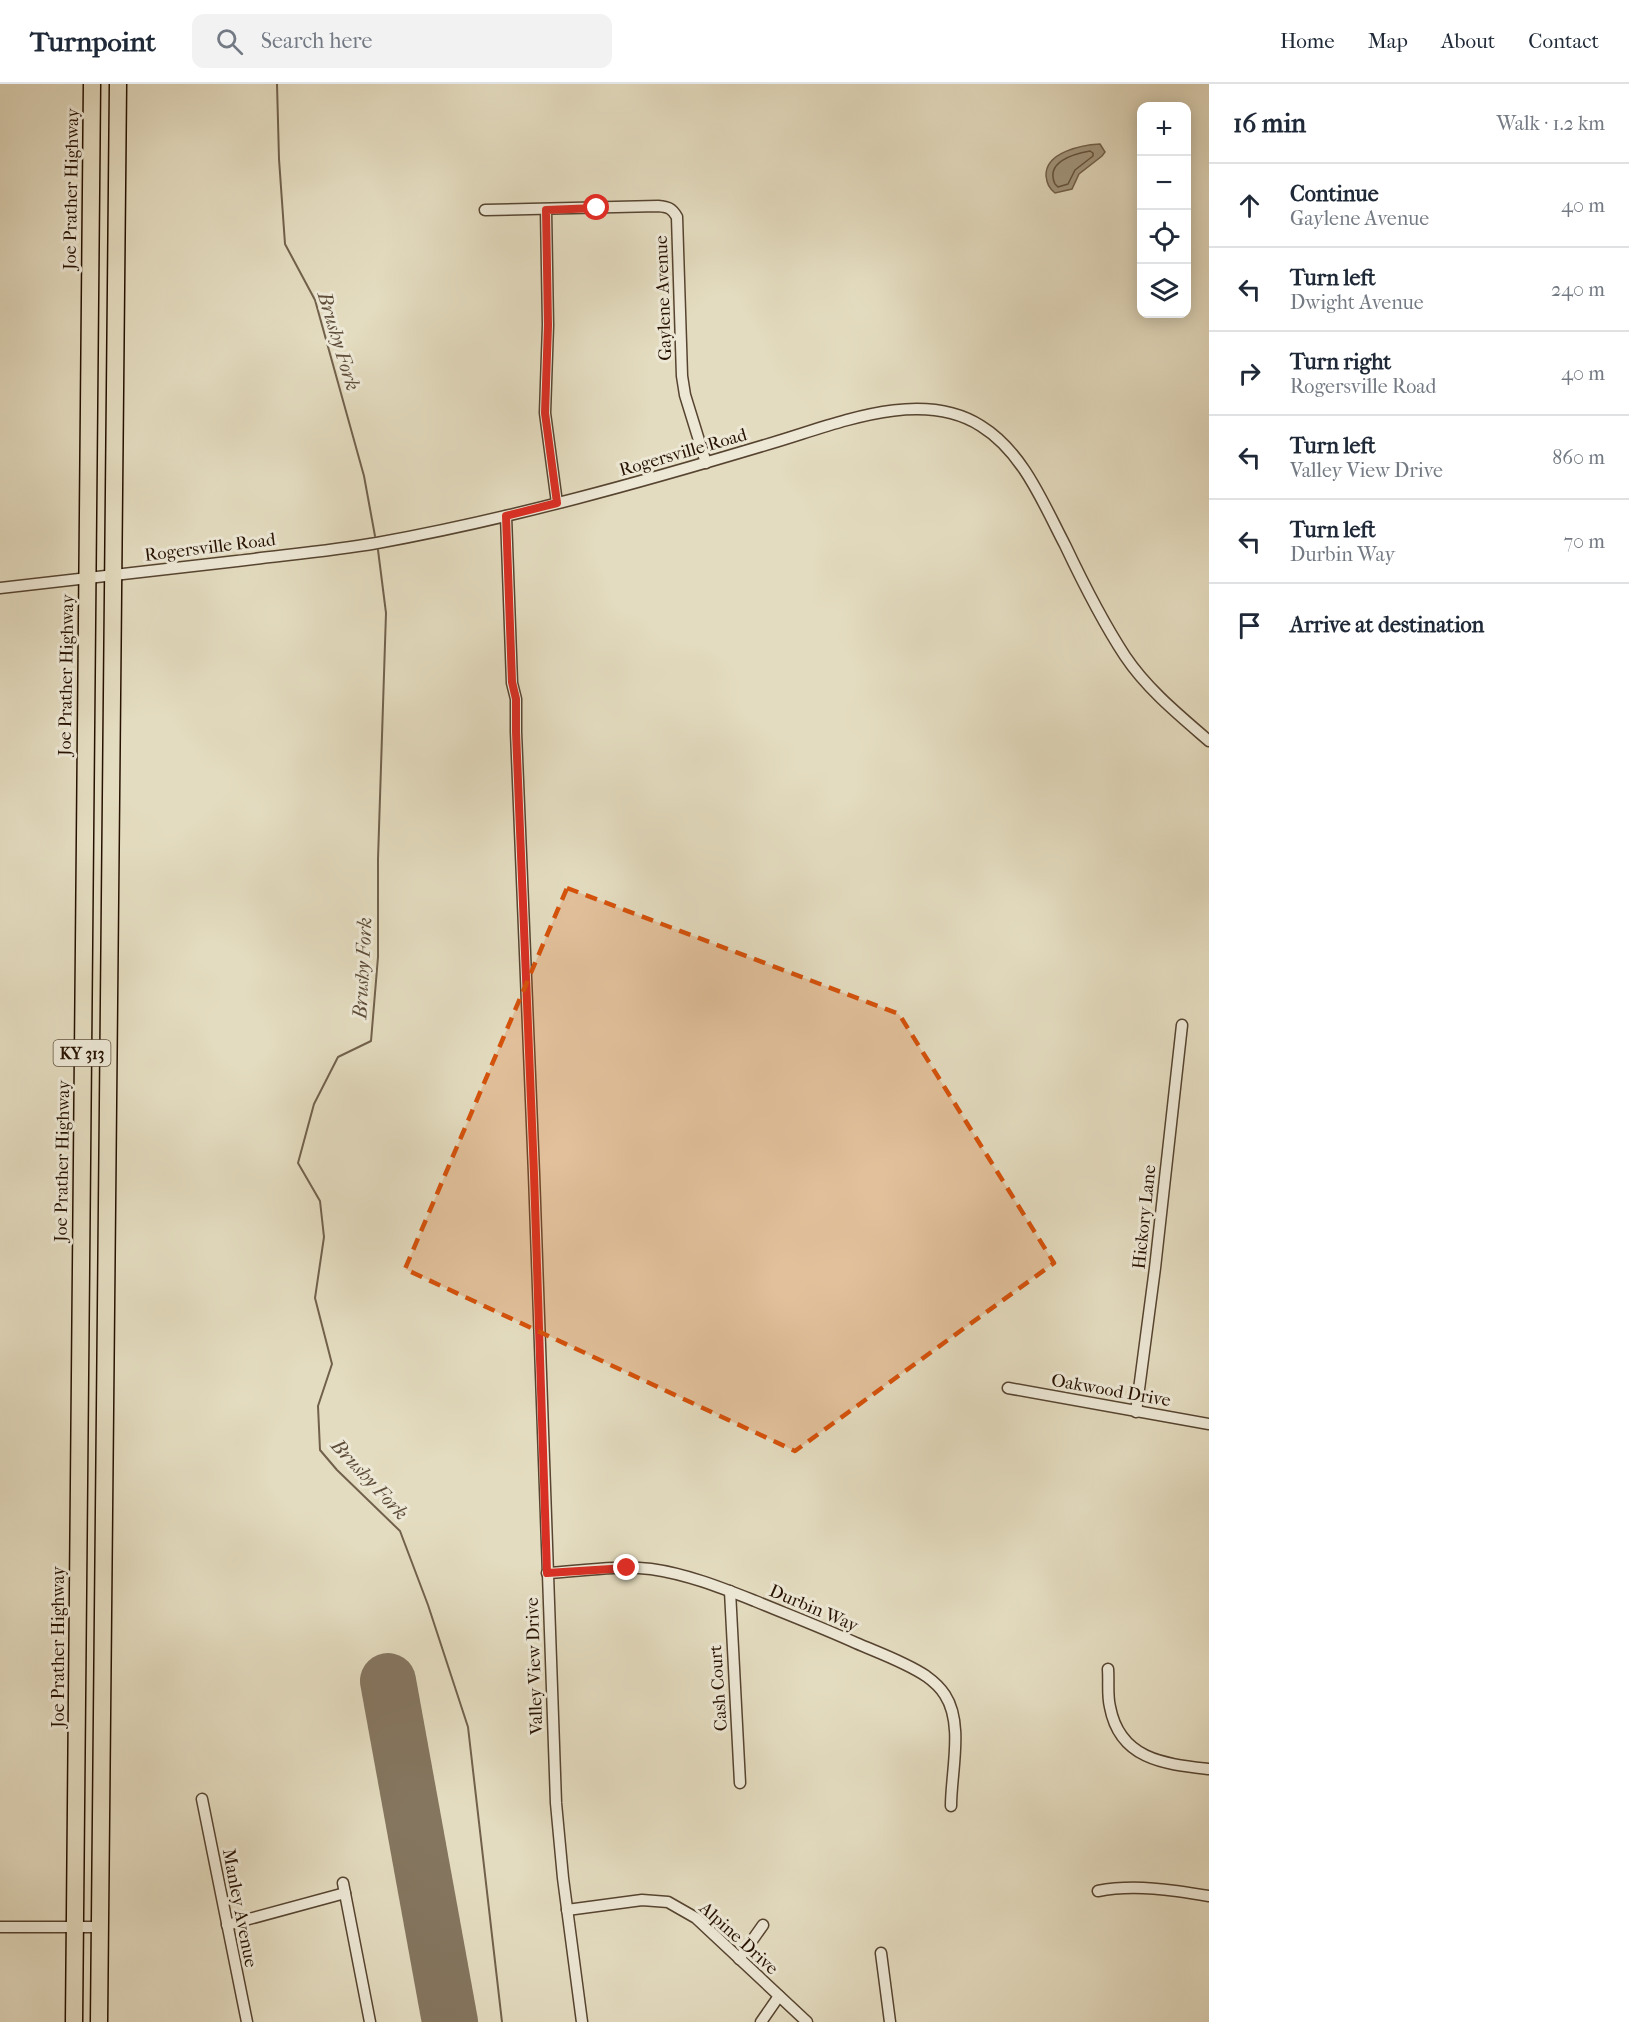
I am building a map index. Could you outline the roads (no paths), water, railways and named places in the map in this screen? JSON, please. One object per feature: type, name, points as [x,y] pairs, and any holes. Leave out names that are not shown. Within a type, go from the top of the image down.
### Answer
[{"type":"highway","name":"Joe Prather Highway","points":[[74,2022],[92,84]]},
{"type":"highway","name":"KY 313","points":[[99,2022],[117,84]]},
{"type":"street","name":"Gaylene Avenue","points":[[485,210],[658,206],[674,212],[677,217],[682,376],[685,395],[706,463]]},
{"type":"street","points":[[546,210],[548,325],[545,413],[557,503]]},
{"type":"street","name":"Rogersville Road","points":[[0,588],[371,544],[557,503],[864,417],[909,408],[946,411],[982,426],[998,439],[1025,471],[1127,660],[1156,693],[1209,741]]},
{"type":"street","name":"Valley View Drive","points":[[506,516],[512,682],[516,699],[556,1803],[582,2022]]},
{"type":"street","name":"Hickory Lane","points":[[1136,1412],[1155,1268],[1182,1025]]},
{"type":"street","name":"Oakwood Drive","points":[[1008,1388],[1209,1424]]},
{"type":"street","name":"Durbin Way","points":[[547,1573],[614,1568],[646,1569],[680,1576],[730,1591],[812,1623],[917,1670],[938,1686],[951,1707],[954,1718],[955,1742],[951,1806]]},
{"type":"street","name":"Cash Court","points":[[730,1591],[740,1783]]},
{"type":"street","points":[[1108,1669],[1111,1713],[1119,1732],[1129,1744],[1142,1754],[1158,1761],[1209,1769]]},
{"type":"street","name":"Manley Avenue","points":[[202,1799],[247,2022]]},
{"type":"street","points":[[1098,1891],[1116,1887],[1177,1891],[1209,1896]]},
{"type":"street","points":[[227,1925],[344,1888],[370,2022]]},
{"type":"street","name":"Alpine Drive","points":[[567,1910],[642,1900],[668,1902],[696,1918],[807,2022]]},
{"type":"street","points":[[739,1959],[763,1925]]},
{"type":"street","points":[[0,1927],[100,1927]]},
{"type":"street","points":[[881,1953],[890,2022]]},
{"type":"street","points":[[761,2022],[779,1996]]},
{"type":"water","points":[[1100,144],[1105,152],[1079,174],[1072,189],[1055,193],[1049,186],[1046,176],[1051,161],[1066,151]]},
{"type":"waterway","name":"Brushy Fork","points":[[277,84],[285,244],[315,300],[364,476],[375,536]]},
{"type":"waterway","name":"Brushy Fork","points":[[378,550],[386,613],[378,859],[378,957],[371,1041],[338,1057],[314,1104],[298,1163],[320,1201],[324,1237],[315,1298],[332,1364],[318,1406],[320,1450],[337,1470],[400,1531],[428,1605],[468,1727],[502,2022]]}]
